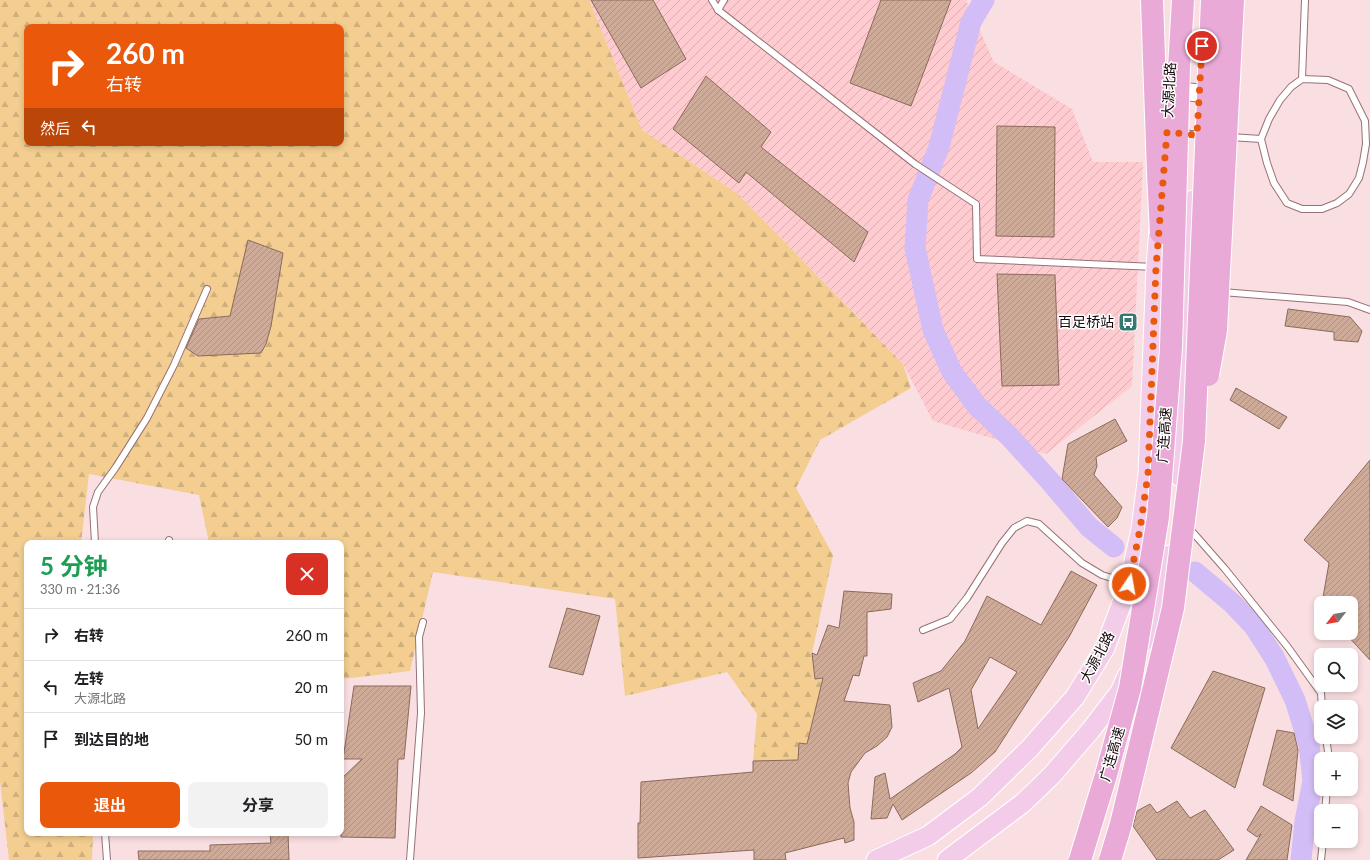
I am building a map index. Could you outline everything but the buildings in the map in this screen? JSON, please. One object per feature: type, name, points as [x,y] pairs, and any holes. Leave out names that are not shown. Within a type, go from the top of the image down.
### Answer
[{"type":"highway","points":[[1152,0],[1158,173],[1170,360]]},
{"type":"highway","name":"广连高速","points":[[1080,860],[1106,775],[1130,688],[1158,517],[1170,360],[1178,76],[1183,0]]},
{"type":"highway","name":"广连高速","points":[[1110,860],[1121,824],[1173,608],[1194,441],[1212,0]]},
{"type":"highway","points":[[1188,483],[1216,330],[1233,0]]},
{"type":"main road","name":"大源北路","points":[[876,860],[928,836],[980,797],[1030,748],[1074,697],[1105,648],[1129,584],[1140,529],[1148,474],[1156,267],[1167,132],[1174,0]]},
{"type":"main road","points":[[947,860],[1023,803],[1052,775],[1090,731],[1120,692],[1156,613],[1166,579],[1176,513],[1180,472],[1186,381],[1188,290],[1204,135],[1199,93],[1205,0]]},
{"type":"street","points":[[1169,90],[1199,93]]},
{"type":"lane","points":[[712,0],[718,10],[915,164],[976,204],[977,259],[1156,267]]},
{"type":"lane","points":[[718,10],[724,0]]},
{"type":"lane","points":[[1302,79],[1306,0]]},
{"type":"lane","points":[[1302,79],[1328,80],[1349,89],[1365,120],[1366,144],[1363,162],[1358,178],[1349,194],[1337,203],[1322,209],[1302,209],[1287,203],[1274,183],[1261,139],[1269,119],[1280,100],[1291,87],[1302,79]]},
{"type":"lane","points":[[1167,132],[1204,135]]},
{"type":"lane","points":[[1218,136],[1261,139]]},
{"type":"lane","points":[[95,540],[92,507],[98,492],[116,467],[147,418],[174,365],[207,288]]},
{"type":"lane","points":[[1188,290],[1348,302],[1370,310]]},
{"type":"lane","points":[[1176,513],[1225,569],[1287,646],[1321,693],[1322,700]]},
{"type":"lane","points":[[923,630],[950,619],[967,598],[1002,543],[1014,528],[1027,521],[1039,524],[1082,563],[1102,575],[1129,584]]},
{"type":"lane","points":[[410,860],[421,713],[419,637],[423,622]]},
{"type":"lane","points":[[105,836],[107,860]]},
{"type":"lane","points":[[1321,860],[1322,848]]},
{"type":"shaded area","points":[[589,0],[966,0],[994,62],[1072,109],[1093,162],[1143,162],[1132,386],[1046,454],[933,421],[903,364],[738,194],[642,130]]},
{"type":"green space","points":[[0,0],[589,0],[642,130],[738,194],[903,364],[911,388],[820,440],[796,488],[833,555],[812,653],[815,679],[823,678],[807,744],[799,743],[798,760],[753,761],[757,714],[727,672],[625,696],[615,599],[433,572],[410,671],[344,679],[344,540],[208,540],[199,495],[89,474],[81,540],[24,540],[24,836],[93,836],[92,860],[9,860],[0,781]]},
{"type":"waterway","points":[[984,0],[971,22],[939,147],[918,200],[915,248],[933,330],[952,372],[977,406],[1009,436],[1089,527],[1114,547]]},
{"type":"waterway","points":[[1195,572],[1232,603],[1254,626],[1274,657],[1295,700],[1309,745],[1313,781],[1305,821],[1301,860]]},
{"type":"place","name":"百足桥站","points":[[1128,322]]},
{"type":"route","points":[[1129,584],[1140,529],[1148,474],[1156,267],[1167,132],[1197,135],[1202,46]]}]
